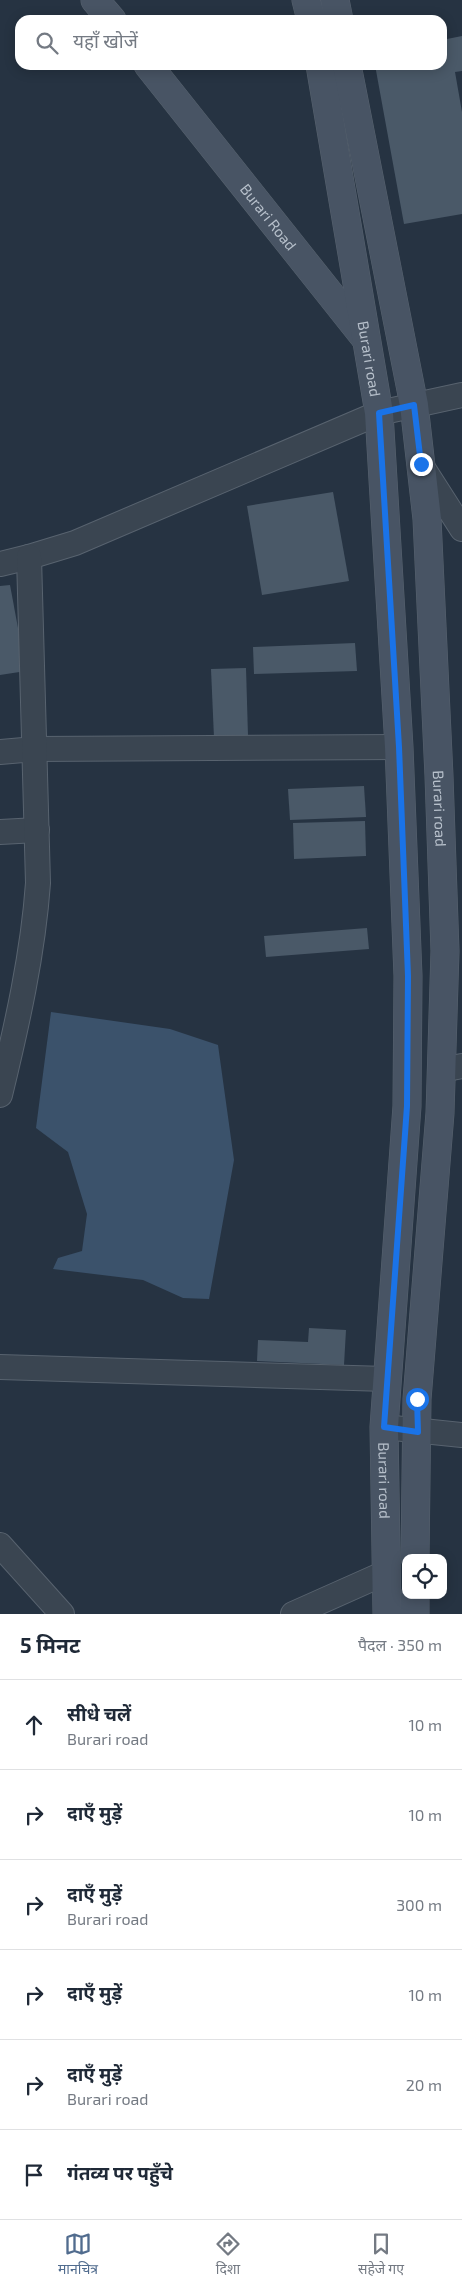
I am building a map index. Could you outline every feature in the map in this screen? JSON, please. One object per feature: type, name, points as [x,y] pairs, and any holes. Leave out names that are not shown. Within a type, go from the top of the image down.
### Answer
[{"type":"main road","points":[[95,0],[108,15]]},
{"type":"main road","points":[[306,0],[309,15]]},
{"type":"main road","points":[[335,0],[338,15]]},
{"type":"main road","name":"Burari Road","points":[[152,70],[366,338],[402,347]]},
{"type":"main road","name":"Burari road","points":[[321,70],[379,413],[399,747],[408,976],[407,1106],[384,1427],[387,1614]]},
{"type":"main road","name":"Burari road","points":[[348,70],[414,405],[428,529],[444,931],[452,1068],[433,1220],[417,1399],[415,1554]]},
{"type":"main road","points":[[415,1599],[415,1614]]},
{"type":"street","points":[[0,564],[29,558],[75,543],[379,413],[462,395]]},
{"type":"street","points":[[421,464],[462,529]]},
{"type":"street","points":[[0,1095],[35,920],[38,883],[29,558]]},
{"type":"street","points":[[0,752],[35,749],[399,747]]},
{"type":"street","points":[[0,832],[37,830]]},
{"type":"street","points":[[0,1367],[386,1379]]},
{"type":"street","points":[[384,1427],[418,1432],[462,1434]]},
{"type":"street","points":[[0,1545],[62,1614]]},
{"type":"street","points":[[293,1614],[386,1573]]},
{"type":"water","points":[[51,1012],[170,1029],[218,1045],[234,1160],[209,1299],[183,1298],[143,1280],[53,1269],[58,1258],[82,1251],[87,1214],[68,1152],[36,1128]]},
{"type":"building","points":[[462,36],[462,71],[455,72],[462,112],[462,214],[404,224],[376,70],[447,70],[447,39]]},
{"type":"building","points":[[333,492],[349,581],[262,595],[247,506]]},
{"type":"building","points":[[10,585],[26,671],[0,675],[0,586]]},
{"type":"building","points":[[355,643],[357,671],[254,674],[253,647]]},
{"type":"building","points":[[246,668],[248,736],[214,738],[211,669]]},
{"type":"building","points":[[364,786],[366,817],[290,820],[288,789]]},
{"type":"building","points":[[365,821],[366,856],[294,859],[293,823]]},
{"type":"building","points":[[367,928],[369,949],[266,957],[264,936]]},
{"type":"building","points":[[309,1328],[346,1330],[344,1365],[257,1361],[258,1340],[308,1342]]},
{"type":"route","points":[[417,1399],[418,1432],[384,1427],[407,1106],[408,976],[399,747],[379,413],[414,405],[421,464]]}]
